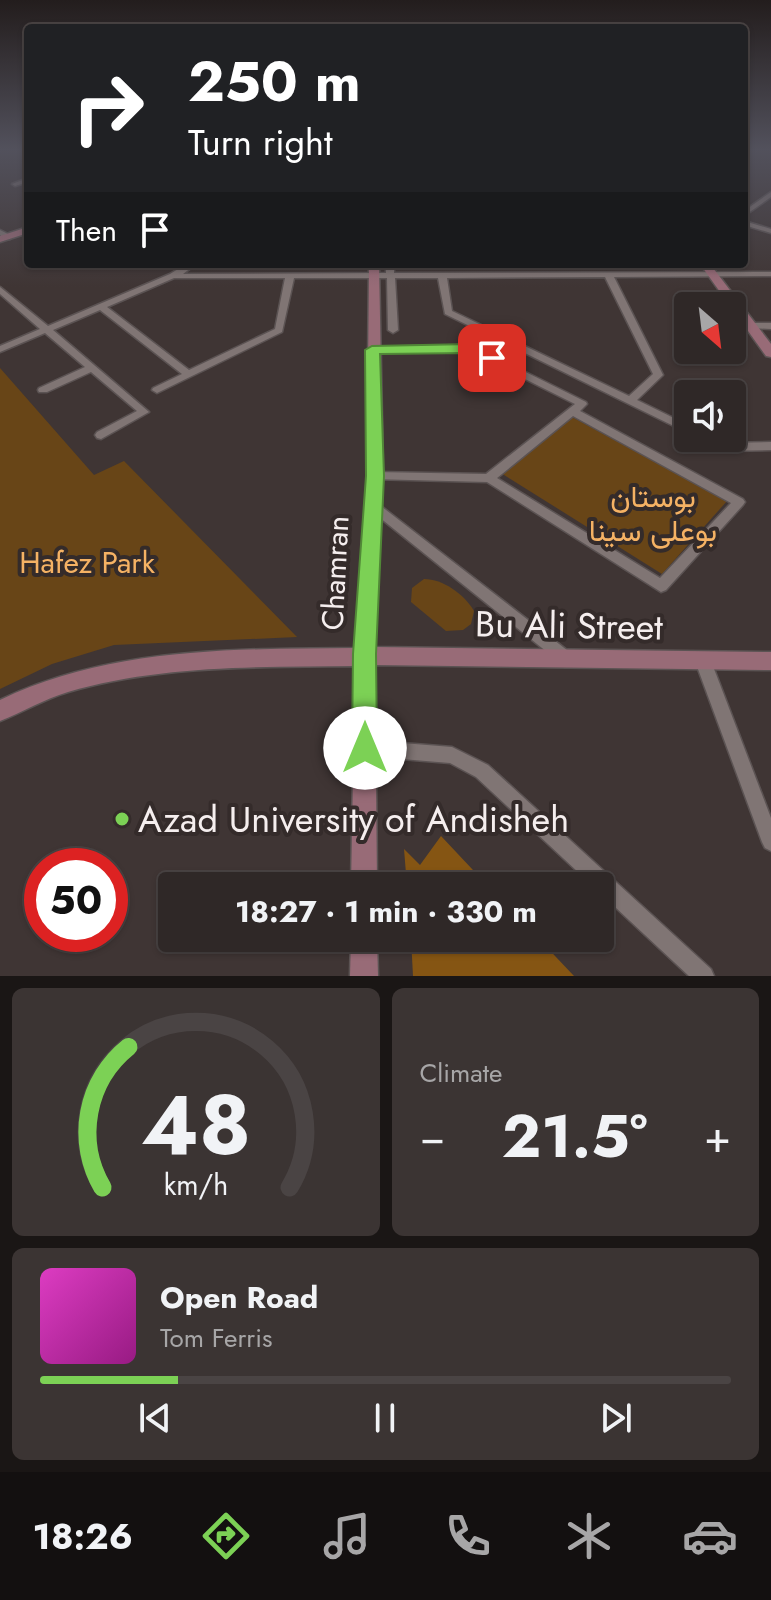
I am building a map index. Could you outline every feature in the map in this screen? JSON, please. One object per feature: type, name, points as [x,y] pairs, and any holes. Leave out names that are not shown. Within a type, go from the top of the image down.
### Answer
[{"type":"street","points":[[748,211],[769,196]]},
{"type":"street","points":[[760,202],[771,205]]},
{"type":"street","points":[[748,224],[771,231]]},
{"type":"street","points":[[2,236],[24,231]]},
{"type":"street","points":[[0,349],[186,268]]},
{"type":"street","points":[[173,276],[290,275],[382,269],[442,275],[608,274],[709,268],[771,274]]},
{"type":"street","points":[[709,268],[771,353]]},
{"type":"street","points":[[382,269],[393,330]]},
{"type":"street","name":"Chamran","points":[[364,872],[365,654],[375,476],[372,350],[382,269]]},
{"type":"street","points":[[608,274],[658,375],[630,401]]},
{"type":"street","points":[[157,390],[279,330],[290,275]]},
{"type":"street","points":[[442,275],[448,312],[674,422]]},
{"type":"street","points":[[0,290],[144,412],[101,435]]},
{"type":"street","points":[[101,307],[188,374]]},
{"type":"street","points":[[752,326],[771,326]]},
{"type":"street","points":[[372,350],[471,348],[582,404],[489,478]]},
{"type":"street","points":[[43,390],[92,368]]},
{"type":"street","points":[[375,476],[489,478],[661,586],[739,502],[574,412]]},
{"type":"street","points":[[746,447],[771,446]]},
{"type":"street","points":[[373,506],[567,659]]},
{"type":"street","name":"Bu Ali Street","points":[[0,711],[50,687],[135,666],[365,654],[771,661]]},
{"type":"street","points":[[703,661],[771,842]]},
{"type":"street","points":[[365,748],[452,755],[482,771],[704,976]]},
{"type":"street","points":[[364,952],[364,976]]},
{"type":"green space","name":"Hafez Park","points":[[0,368],[94,475],[124,461],[297,637],[114,645],[52,664],[0,689]]},
{"type":"green space","name":"بوستان بوعلی سینا","points":[[572,417],[727,501],[662,574],[501,473]]},
{"type":"green space","points":[[424,579],[446,585],[465,599],[474,611],[471,624],[463,630],[446,631],[411,602],[412,588]]},
{"type":"shaded area","points":[[441,836],[475,872],[406,872],[404,849],[420,865]]},
{"type":"shaded area","points":[[412,952],[551,952],[574,976],[413,976]]},
{"type":"place","name":"Azad University of Andisheh","points":[[122,819]]},
{"type":"route","points":[[365,748],[365,654],[375,476],[372,350],[471,348],[492,358]]}]
